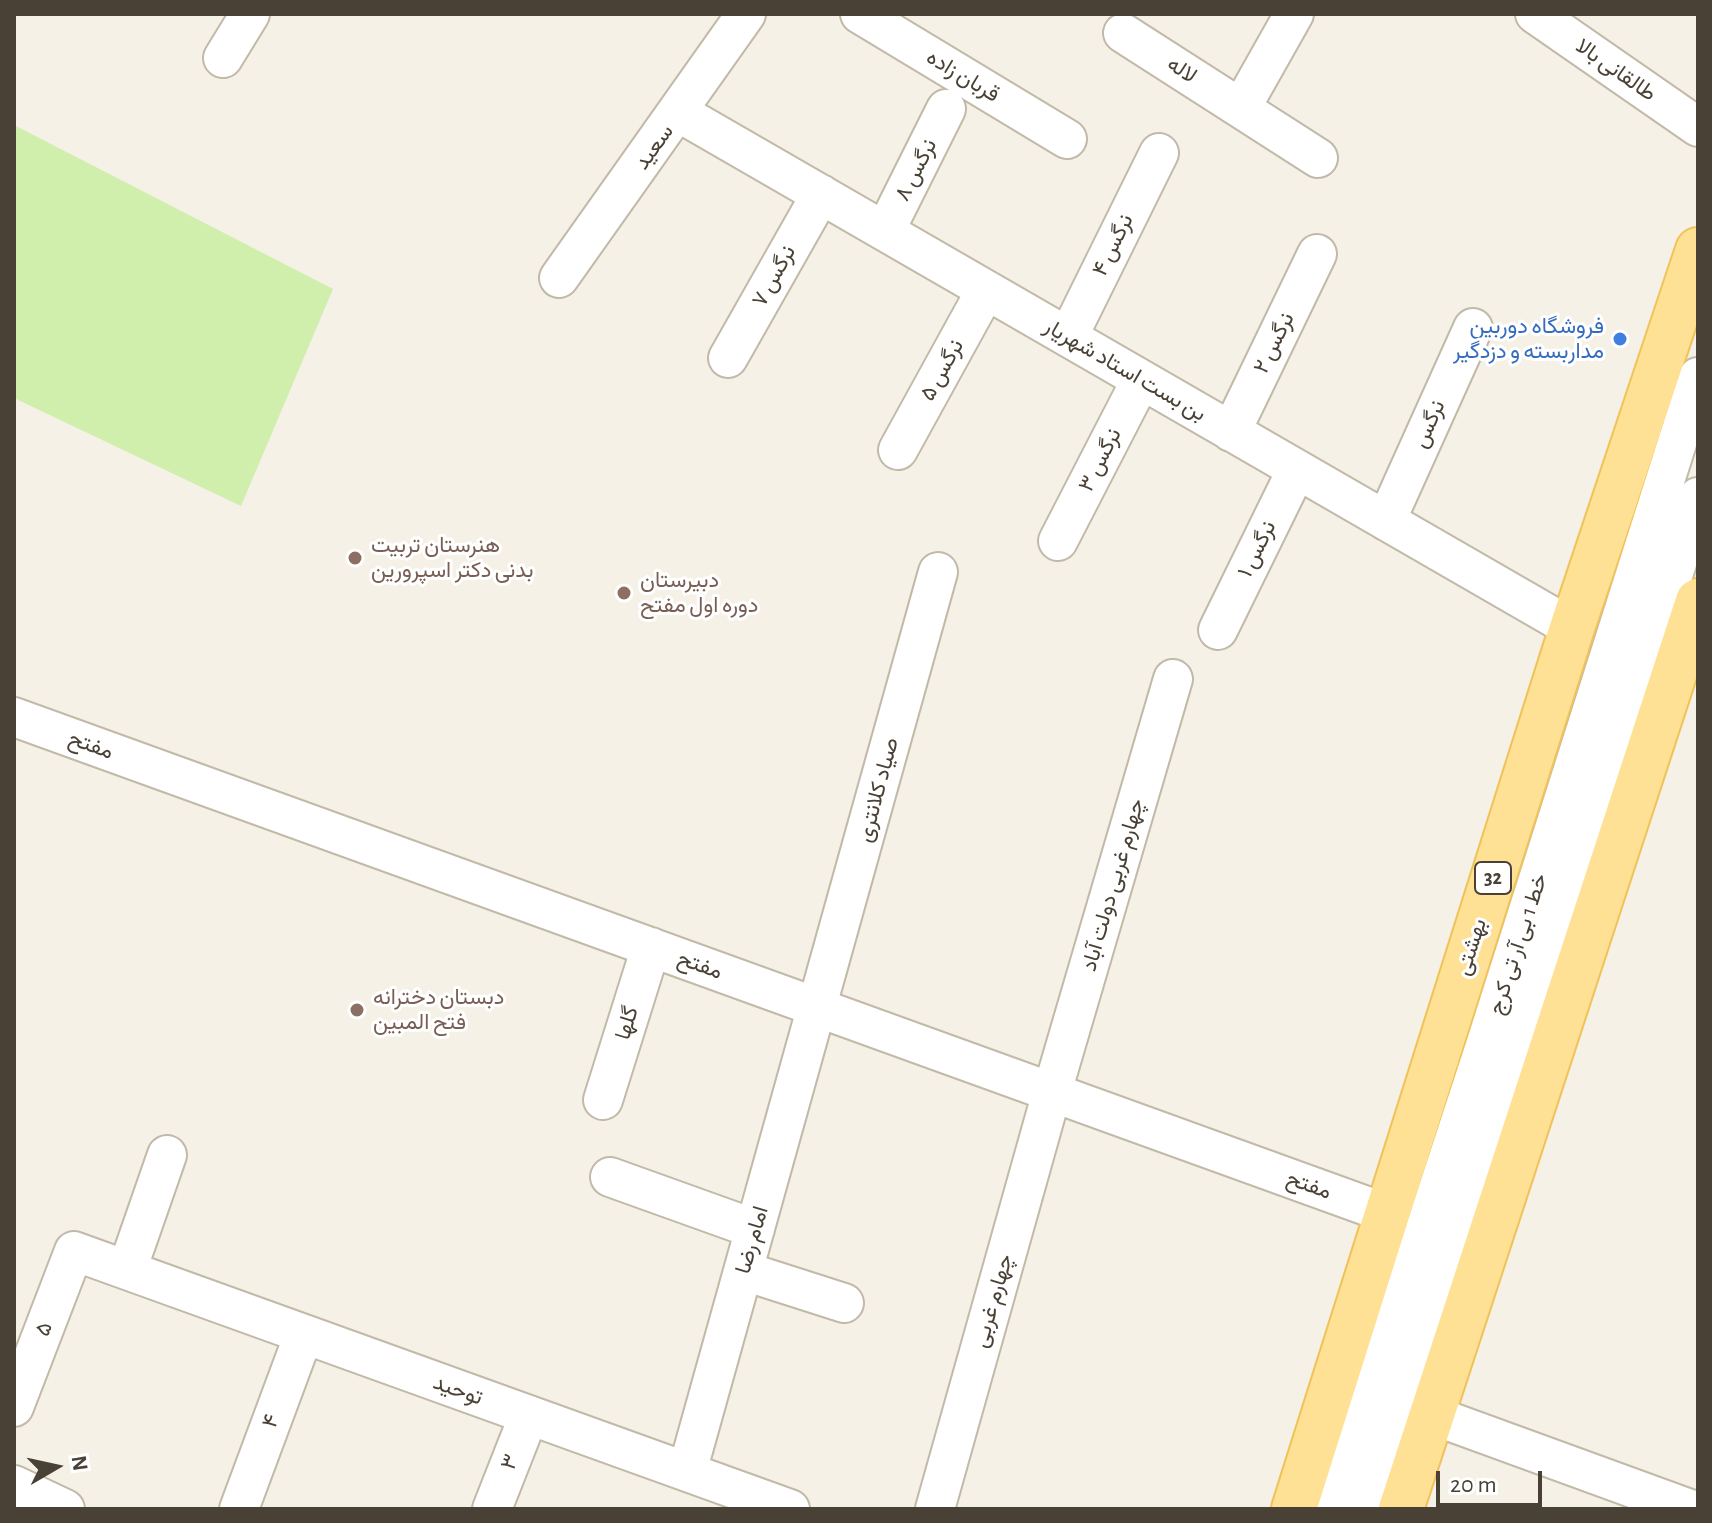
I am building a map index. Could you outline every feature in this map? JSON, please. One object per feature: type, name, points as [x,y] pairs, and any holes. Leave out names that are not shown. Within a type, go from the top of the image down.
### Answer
[{"type":"main road","name":"بهشتی","points":[[1294,1509],[1572,628],[1698,250]]},
{"type":"main road","points":[[1401,1509],[1698,601]]},
{"type":"street","points":[[223,58],[250,14]]},
{"type":"street","name":"سعید","points":[[559,278],[746,14]]},
{"type":"street","name":"قربان زاده","points":[[860,14],[1067,139]]},
{"type":"street","points":[[1241,108],[1294,14]]},
{"type":"street","name":"طالقانی بالا","points":[[1535,14],[1698,127]]},
{"type":"street","name":"لاله","points":[[1123,33],[1318,158]]},
{"type":"street","name":"نرگس ۸","points":[[885,231],[946,109]]},
{"type":"street","name":"بن بست استاد شهریار","points":[[678,112],[1572,628]]},
{"type":"street","name":"نرگس ۴","points":[[1068,337],[1159,153]]},
{"type":"street","name":"نرگس ۷","points":[[728,358],[821,194]]},
{"type":"street","name":"نرگس ۲","points":[[1231,432],[1317,254]]},
{"type":"street","name":"نرگس ۵","points":[[898,450],[986,290]]},
{"type":"street","name":"نرگس","points":[[1386,521],[1473,328]]},
{"type":"street","name":"خط 1 بی آر تی کرج","points":[[1333,1509],[1490,1032],[1698,377]]},
{"type":"street","name":"نرگس ۳","points":[[1058,541],[1141,380]]},
{"type":"street","name":"نرگس ۱","points":[[1218,630],[1297,469]]},
{"type":"street","name":"خط 1 بی آر تی کرج","points":[[1369,1509],[1561,927],[1698,497]]},
{"type":"street","name":"صیاد کلانتری","points":[[818,1007],[938,572]]},
{"type":"street","name":"چهارم غربی دولت آباد","points":[[1052,1092],[1173,679]]},
{"type":"street","name":"مفتح","points":[[14,717],[1386,1213]]},
{"type":"street","name":"گلها","points":[[603,1100],[651,947]]},
{"type":"street","name":"امام رضا","points":[[687,1472],[818,1007]]},
{"type":"street","name":"چهارم غربی","points":[[935,1509],[1052,1092]]},
{"type":"street","points":[[127,1270],[167,1155]]},
{"type":"street","points":[[610,1177],[755,1229]]},
{"type":"street","name":"توحید","points":[[74,1251],[687,1472],[767,1505]]},
{"type":"street","name":"۵","points":[[14,1407],[74,1251]]},
{"type":"street","points":[[744,1271],[844,1303]]},
{"type":"street","name":"۴","points":[[239,1509],[304,1334]]},
{"type":"street","name":"۳","points":[[492,1509],[529,1415]]},
{"type":"street","points":[[1432,1415],[1690,1509]]},
{"type":"street","points":[[14,1485],[65,1509]]},
{"type":"green space","points":[[14,125],[333,289],[241,506],[14,398]]},
{"type":"place","name":"فروشگاه دوربین مداربسته و دزدگیر","points":[[1620,339]]},
{"type":"place","name":"هنرستان تربیت بدنی دکتر اسپرورین","points":[[355,558]]},
{"type":"place","name":"دبیرستان دوره اول مفتح","points":[[624,593]]},
{"type":"place","name":"دبستان دخترانه فتح المبین","points":[[357,1010]]}]
